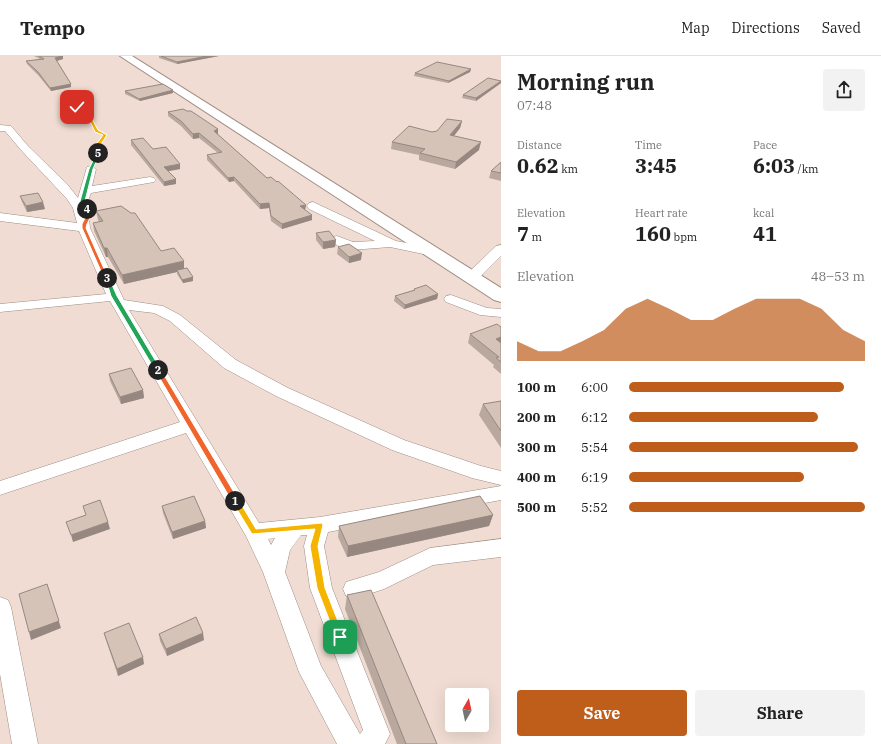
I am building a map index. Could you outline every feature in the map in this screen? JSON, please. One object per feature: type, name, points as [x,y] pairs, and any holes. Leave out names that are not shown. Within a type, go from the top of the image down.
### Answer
[{"type":"main road","points":[[125,56],[501,296]]},
{"type":"street","points":[[0,128],[8,128],[26,150],[69,192],[116,300],[254,532],[274,572],[311,672],[352,744]]},
{"type":"street","points":[[84,226],[90,214],[82,201],[91,169]]},
{"type":"street","points":[[85,191],[150,180]]},
{"type":"street","points":[[313,206],[333,217],[392,244],[433,252]]},
{"type":"street","points":[[0,217],[84,226]]},
{"type":"street","points":[[337,240],[351,246],[392,244]]},
{"type":"street","points":[[472,277],[501,249]]},
{"type":"street","points":[[0,308],[102,299],[116,300],[158,309],[176,318],[230,364],[289,395],[398,445],[479,474],[501,478]]},
{"type":"street","points":[[451,299],[486,312],[501,313]]},
{"type":"street","points":[[0,488],[191,426]]},
{"type":"street","points":[[254,532],[320,525],[501,493]]},
{"type":"street","points":[[320,525],[314,546],[321,588],[376,734],[368,744]]},
{"type":"street","points":[[274,572],[280,547],[295,528]]},
{"type":"street","points":[[354,589],[384,580],[430,557],[501,548]]},
{"type":"street","points":[[0,607],[25,744]]},
{"type":"path","points":[[67,92],[62,98],[63,102],[77,107],[90,118],[96,131],[105,135],[97,146],[99,151],[91,169]]},
{"type":"building","points":[[39,56],[62,56],[55,58],[71,84],[50,88],[38,72],[26,61],[44,59]]},
{"type":"building","points":[[161,56],[207,56],[177,62]]},
{"type":"building","points":[[437,62],[471,69],[449,81],[415,73]]},
{"type":"building","points":[[488,78],[501,81],[476,98],[463,95]]},
{"type":"building","points":[[163,84],[173,90],[139,99],[125,91]]},
{"type":"building","points":[[183,109],[191,111],[218,129],[214,131],[267,178],[271,177],[277,182],[278,181],[306,205],[300,206],[312,215],[282,224],[271,216],[269,203],[260,204],[234,177],[228,178],[207,155],[222,152],[199,133],[193,134],[181,121],[168,112]]},
{"type":"building","points":[[447,119],[462,121],[450,135],[481,142],[456,162],[420,153],[425,149],[392,142],[409,126],[432,132],[437,131]]},
{"type":"building","points":[[143,138],[153,149],[166,147],[180,164],[164,167],[176,179],[164,182],[131,140]]},
{"type":"building","points":[[501,162],[501,173],[491,171]]},
{"type":"building","points":[[38,193],[43,202],[26,206],[20,196]]},
{"type":"building","points":[[121,206],[131,213],[135,213],[161,251],[174,248],[184,261],[122,275],[107,248],[104,248],[93,223],[103,221],[96,211]]},
{"type":"building","points":[[329,231],[336,240],[323,242],[316,233]]},
{"type":"building","points":[[349,244],[362,253],[349,257],[338,247]]},
{"type":"building","points":[[187,268],[193,277],[182,280],[177,270]]},
{"type":"building","points":[[426,285],[438,294],[405,305],[395,296],[415,290],[414,289]]},
{"type":"building","points":[[497,324],[501,327],[501,337],[496,339],[501,343],[501,362],[496,358],[499,357],[470,334]]},
{"type":"building","points":[[131,368],[143,390],[120,397],[109,374]]},
{"type":"building","points":[[501,401],[501,431],[483,404]]},
{"type":"building","points":[[194,496],[205,521],[172,532],[162,506]]},
{"type":"building","points":[[480,496],[493,515],[348,546],[339,526]]},
{"type":"building","points":[[100,500],[108,522],[71,535],[66,522],[86,515],[83,506]]},
{"type":"building","points":[[47,584],[59,621],[29,632],[19,594]]},
{"type":"building","points":[[371,590],[437,744],[406,744],[347,595]]},
{"type":"building","points":[[196,617],[203,633],[166,649],[159,634]]},
{"type":"building","points":[[129,623],[143,657],[117,669],[104,633]]},
{"type":"route","points":[[77,107],[90,118],[96,131],[105,135],[97,146],[99,151],[91,169],[82,201],[90,214],[84,224],[84,228],[114,296],[254,532],[320,525],[314,546],[321,588],[340,637]]}]
